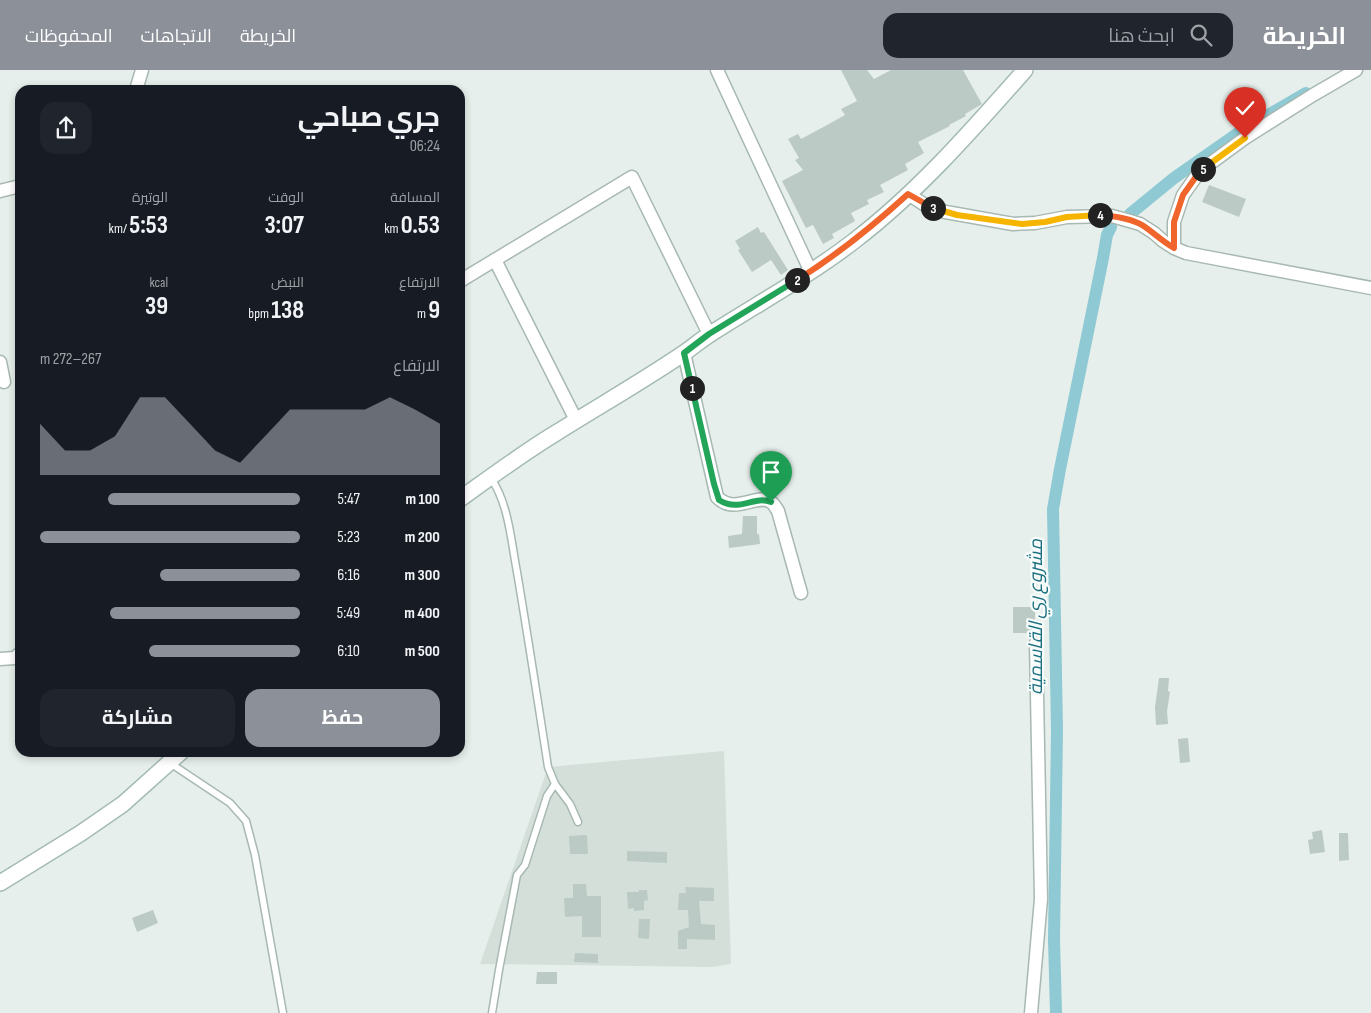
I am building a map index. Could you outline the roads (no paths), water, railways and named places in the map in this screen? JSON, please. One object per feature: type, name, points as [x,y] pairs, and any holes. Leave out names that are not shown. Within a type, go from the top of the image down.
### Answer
[{"type":"main road","points":[[465,495],[576,420],[684,353],[709,334],[811,272],[853,242],[908,194],[984,116],[1024,70]]},
{"type":"main road","points":[[0,883],[81,833],[123,804],[176,757]]},
{"type":"street","points":[[138,85],[142,70]]},
{"type":"street","points":[[717,70],[811,272]]},
{"type":"street","points":[[1174,248],[1174,222],[1183,195],[1200,171],[1245,138],[1356,70]]},
{"type":"street","points":[[465,278],[632,177],[709,334]]},
{"type":"street","points":[[0,191],[15,187]]},
{"type":"street","points":[[908,194],[940,211],[1013,224],[1036,223],[1067,217],[1112,216],[1140,224],[1174,248],[1186,253],[1371,288]]},
{"type":"street","points":[[495,260],[576,420]]},
{"type":"street","points":[[684,353],[717,497],[729,505],[765,500],[771,502],[778,511],[801,593]]},
{"type":"street","points":[[0,362],[4,382]]},
{"type":"street","points":[[1031,1013],[1041,899],[1036,644]]},
{"type":"street","points":[[0,659],[15,658]]},
{"type":"lane","points":[[491,477],[499,489],[507,518],[522,599],[548,767],[555,784],[570,804],[578,822]]},
{"type":"lane","points":[[170,763],[230,803],[246,821],[254,855],[282,1013]]},
{"type":"lane","points":[[492,1013],[517,875],[525,865],[547,796],[555,784]]},
{"type":"waterway","name":"مشروع ري القاسمية","points":[[1130,214],[1174,178],[1244,129],[1306,93]]},
{"type":"waterway","name":"مشروع ري القاسمية","points":[[1056,1013],[1054,939],[1057,730],[1053,509],[1107,235],[1111,227]]}]
